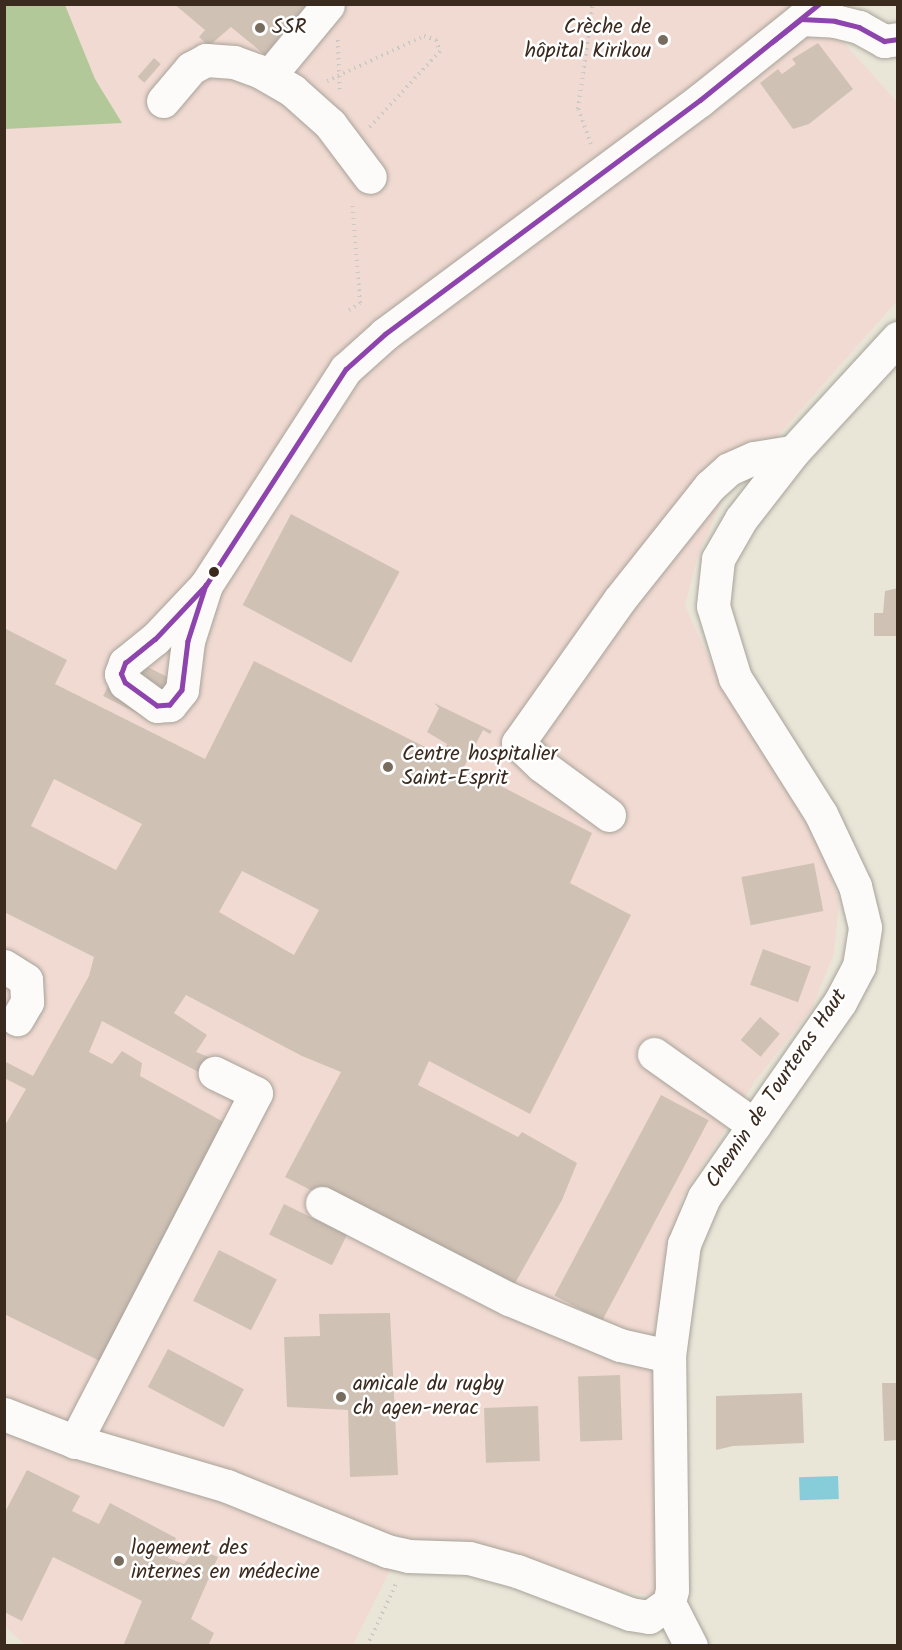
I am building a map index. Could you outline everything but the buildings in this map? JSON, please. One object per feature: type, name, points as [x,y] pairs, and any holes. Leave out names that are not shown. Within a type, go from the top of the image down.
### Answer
[{"type":"lane","points":[[206,585],[346,369],[385,334],[623,158],[811,12],[859,27],[884,41],[897,39]]},
{"type":"lane","points":[[268,76],[333,20]]},
{"type":"lane","points":[[163,101],[191,68],[206,60],[234,62],[268,76],[293,91],[330,124],[370,177]]},
{"type":"lane","name":"Chemin de Tourteras Haut","points":[[669,1603],[672,1590],[669,1356],[689,1227],[704,1197],[840,1002],[859,966],[865,927],[855,886],[821,814],[735,678],[713,606],[718,559],[741,519],[793,452],[897,338]]},
{"type":"lane","points":[[609,815],[541,765],[518,743],[620,599],[710,486],[729,469],[754,458],[793,452]]},
{"type":"lane","points":[[4,966],[26,980],[27,1002],[18,1019]]},
{"type":"lane","points":[[654,1054],[754,1125]]},
{"type":"lane","points":[[75,1442],[256,1093],[215,1073]]},
{"type":"lane","points":[[322,1203],[508,1299],[620,1345],[669,1356]]},
{"type":"lane","points":[[4,1414],[75,1442],[227,1486],[336,1533],[408,1556],[469,1557],[518,1571],[630,1614],[649,1617],[669,1603],[691,1646]]},
{"type":"path","points":[[593,4],[578,109],[587,139],[599,153],[623,158]]},
{"type":"path","points":[[333,20],[340,99]]},
{"type":"path","points":[[367,1646],[408,1556]]},
{"type":"shaded area","name":"Centre hospitalier Saint-Esprit","points":[[5,5],[810,5],[897,102],[897,301],[723,498],[697,558],[685,606],[722,686],[821,847],[839,901],[834,954],[812,1008],[755,1081],[682,1198],[655,1326],[660,1596],[392,1566],[353,1645],[25,1645],[5,1626]]},
{"type":"green space","points":[[5,4],[65,5],[95,79],[122,123],[5,129]]},
{"type":"water","points":[[838,1476],[839,1499],[800,1500],[799,1477]]},
{"type":"transit line","points":[[206,585],[346,369],[385,334],[700,100],[819,4]]},
{"type":"transit line","points":[[772,42],[801,19],[835,21],[859,27],[884,41],[898,39]]},
{"type":"transit line","points":[[206,585],[188,641],[182,690],[170,705],[157,706],[125,683],[121,674],[125,663],[155,639],[206,585]]},
{"type":"place","name":"SSR","points":[[260,28]]},
{"type":"place","name":"Crèche de hôpital Kirikou","points":[[663,40]]},
{"type":"place","name":"Centre hospitalier Saint-Esprit","points":[[388,767]]},
{"type":"place","name":"amicale du rugby ch agen-nerac","points":[[341,1397]]},
{"type":"place","name":"logement des internes en médecine","points":[[119,1561]]}]
